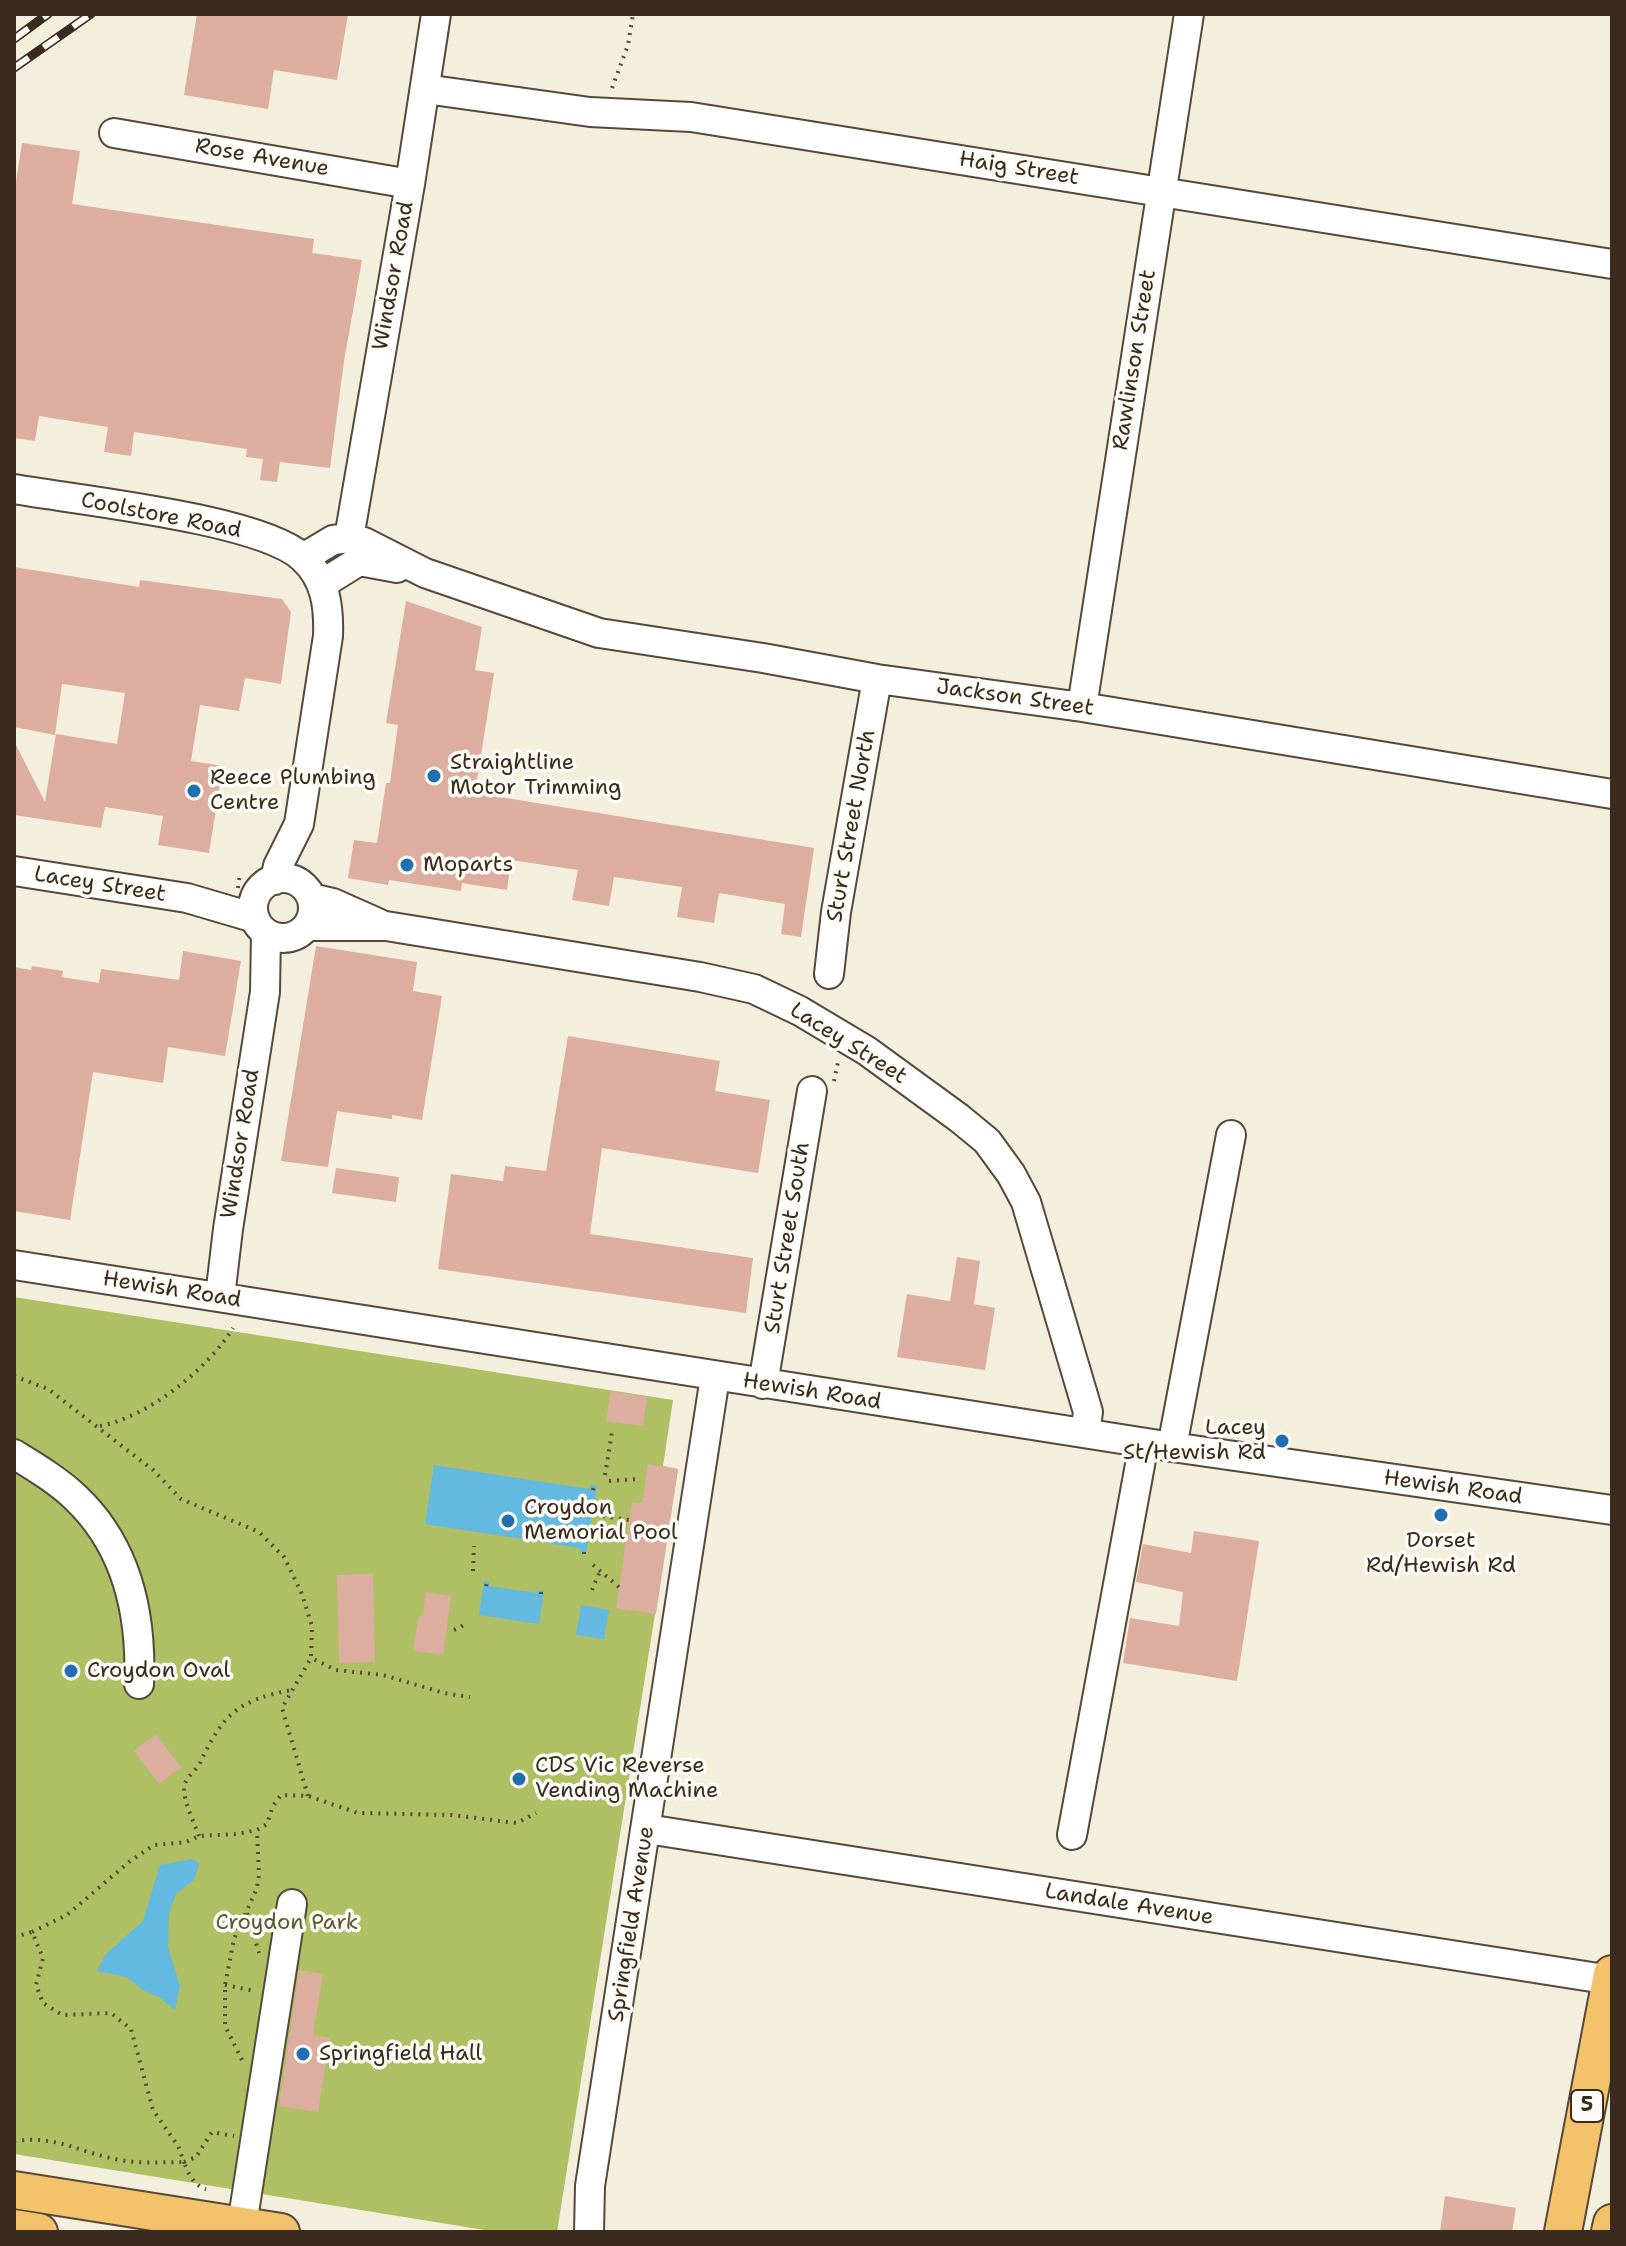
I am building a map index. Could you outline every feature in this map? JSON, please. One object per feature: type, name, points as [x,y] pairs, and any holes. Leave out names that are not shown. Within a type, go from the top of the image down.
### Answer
[{"type":"main road","name":"5","points":[[1563,2232],[1611,1977]]},
{"type":"main road","points":[[14,2190],[244,2210],[278,2232]]},
{"type":"main road","points":[[1610,2232],[1612,2223]]},
{"type":"main road","points":[[14,2228],[39,2232]]},
{"type":"street","name":"Windsor Road","points":[[349,538],[436,14]]},
{"type":"street","name":"Rawlinson Street","points":[[1082,707],[1189,14]]},
{"type":"street","name":"Haig Street","points":[[425,89],[603,113],[691,117],[1612,264]]},
{"type":"street","name":"Rose Avenue","points":[[114,133],[410,184]]},
{"type":"street","name":"Coolstore Road","points":[[14,489],[185,518],[265,537],[286,545],[303,558]]},
{"type":"street","points":[[299,824],[307,874],[306,912],[281,938],[260,926],[254,903],[268,884],[299,824],[328,636],[329,609],[322,584],[317,573],[303,558],[333,540],[349,538],[364,542],[425,573]]},
{"type":"street","points":[[322,584],[359,561],[425,573]]},
{"type":"street","name":"Jackson Street","points":[[425,573],[599,633],[877,679],[1082,707],[1612,794]]},
{"type":"street","name":"Sturt Street North","points":[[829,974],[836,912],[877,679]]},
{"type":"street","name":"Lacey Street","points":[[14,871],[187,898],[260,926]]},
{"type":"street","points":[[268,884],[292,880],[306,912]]},
{"type":"street","name":"Lacey Street","points":[[187,898],[268,884]]},
{"type":"street","name":"Windsor Road","points":[[265,992],[306,912]]},
{"type":"street","name":"Lacey Street","points":[[306,912],[700,977],[754,989],[800,1011],[867,1051],[987,1141],[1011,1174],[1026,1202],[1088,1412],[1085,1433]]},
{"type":"street","name":"Windsor Road","points":[[220,1297],[265,992],[260,926]]},
{"type":"street","name":"Sturt Street South","points":[[763,1384],[812,1091]]},
{"type":"street","points":[[1072,1835],[1158,1445],[1231,1135]]},
{"type":"street","name":"Hewish Road","points":[[14,1265],[1158,1445],[1612,1510]]},
{"type":"street","name":"Springfield Avenue","points":[[589,2232],[590,2186],[715,1377]]},
{"type":"street","points":[[14,1454],[75,1497],[105,1530],[125,1570],[138,1623],[141,1647],[139,1684]]},
{"type":"street","points":[[1562,1503],[1612,1496]]},
{"type":"street","name":"Landale Avenue","points":[[647,1829],[1611,1977]]},
{"type":"street","points":[[244,2210],[292,1904]]},
{"type":"street","name":"Springfield Avenue","points":[[576,2232],[590,2186]]},
{"type":"path","points":[[603,113],[628,45],[633,14]]},
{"type":"path","points":[[99,1427],[135,1416],[170,1393],[222,1346],[233,1328]]},
{"type":"path","points":[[14,1376],[48,1389],[153,1470],[181,1499],[259,1532],[284,1557],[302,1594],[312,1626],[311,1658],[282,1708],[308,1796]]},
{"type":"path","points":[[612,1432],[607,1478],[637,1479]]},
{"type":"path","points":[[603,1516],[629,1520]]},
{"type":"path","points":[[473,1571],[474,1546]]},
{"type":"path","points":[[593,1565],[619,1587]]},
{"type":"path","points":[[592,1590],[600,1571]]},
{"type":"path","points":[[454,1630],[464,1625]]},
{"type":"path","points":[[311,1658],[336,1670],[383,1675],[444,1693],[470,1697]]},
{"type":"path","points":[[199,1836],[184,1791],[186,1780],[198,1767],[207,1745],[228,1715],[261,1696],[292,1690]]},
{"type":"path","points":[[14,1937],[67,1915],[129,1862],[154,1845],[186,1842],[199,1836],[257,1830],[267,1824],[273,1806],[281,1795],[308,1796],[358,1813],[451,1815],[517,1823],[536,1813]]},
{"type":"path","points":[[257,1830],[257,1888],[234,1939],[225,1985],[225,2026],[245,2066],[264,2091]]},
{"type":"path","points":[[32,1932],[43,1958],[36,1985],[43,2003],[62,2015],[111,2013],[131,2029],[153,2110],[178,2146],[190,2176],[201,2188],[244,2210]]},
{"type":"path","points":[[14,2141],[55,2140],[120,2160],[184,2162],[196,2157],[212,2132],[257,2139]]},
{"type":"green space","name":"Croydon Park","points":[[14,1297],[673,1400],[663,1466],[678,1469],[557,2232],[497,2232],[14,2154]]},
{"type":"water","points":[[434,1465],[589,1489],[591,1485],[597,1486],[586,1554],[580,1554],[580,1548],[425,1524]]},
{"type":"water","points":[[484,1581],[489,1582],[489,1586],[537,1593],[538,1590],[544,1591],[539,1624],[479,1615]]},
{"type":"water","points":[[581,1605],[609,1610],[604,1639],[576,1635]]},
{"type":"water","points":[[192,1859],[199,1864],[194,1880],[176,1894],[169,1913],[168,1947],[180,1986],[175,2010],[126,1977],[97,1971],[105,1955],[143,1921],[160,1865]]},
{"type":"building","points":[[197,14],[348,14],[337,80],[274,70],[268,109],[184,95]]},
{"type":"building","points":[[22,143],[80,151],[72,204],[314,239],[312,253],[362,260],[344,361],[330,468],[280,462],[277,482],[260,480],[263,459],[246,457],[247,449],[134,432],[131,456],[104,452],[108,427],[39,416],[35,441],[14,438],[14,195]]},
{"type":"building","points":[[14,567],[139,587],[140,580],[282,599],[291,612],[281,684],[245,678],[239,711],[200,705],[191,761],[223,766],[209,853],[158,845],[163,816],[105,807],[101,828],[14,815],[14,741],[45,802],[56,734],[117,744],[125,693],[62,684],[55,735],[14,727]]},
{"type":"building","points":[[406,601],[482,627],[475,670],[494,673],[475,793],[814,848],[801,937],[781,934],[785,904],[719,893],[714,923],[677,917],[682,887],[614,877],[609,906],[572,900],[578,870],[511,860],[507,890],[462,883],[461,891],[389,880],[388,885],[348,878],[354,840],[377,843],[386,783],[390,783],[398,725],[386,723]]},
{"type":"building","points":[[316,946],[417,962],[413,991],[442,996],[422,1120],[337,1111],[328,1167],[281,1161]]},
{"type":"building","points":[[183,951],[241,961],[225,1056],[168,1047],[163,1083],[93,1072],[70,1220],[14,1211],[14,967],[31,970],[32,966],[63,971],[62,977],[99,983],[101,969],[179,980]]},
{"type":"building","points":[[568,1036],[720,1061],[715,1091],[770,1100],[758,1173],[602,1148],[590,1234],[753,1258],[746,1313],[438,1269],[451,1174],[503,1181],[505,1166],[546,1171]]},
{"type":"building","points":[[336,1168],[399,1177],[396,1202],[332,1193]]},
{"type":"building","points":[[957,1257],[980,1261],[974,1304],[995,1308],[985,1370],[897,1357],[907,1294],[950,1301]]},
{"type":"building","points":[[611,1391],[647,1397],[643,1426],[606,1421]]},
{"type":"building","points":[[648,1464],[678,1469],[656,1614],[616,1608],[632,1502],[642,1503]]},
{"type":"building","points":[[1194,1531],[1259,1541],[1237,1681],[1123,1663],[1130,1618],[1179,1626],[1183,1592],[1136,1582],[1143,1544],[1191,1553]]},
{"type":"building","points":[[373,1574],[375,1662],[339,1663],[337,1575]]},
{"type":"building","points":[[426,1592],[451,1596],[443,1655],[413,1651]]},
{"type":"building","points":[[156,1734],[181,1767],[159,1784],[134,1751]]},
{"type":"building","name":"Springfield Hall","points":[[299,1970],[323,1974],[313,2035],[330,2038],[318,2112],[279,2106]]},
{"type":"building","points":[[1445,2196],[1516,2208],[1512,2232],[1440,2232]]},
{"type":"railway","points":[[14,39],[48,14]]},
{"type":"railway","points":[[14,68],[91,14]]},
{"type":"place","name":"Straightline Motor Trimming","points":[[434,776]]},
{"type":"place","name":"Reece Plumbing Centre","points":[[194,791]]},
{"type":"place","name":"Moparts","points":[[407,865]]},
{"type":"place","name":"Lacey St/Hewish Rd","points":[[1282,1441]]},
{"type":"place","name":"Dorset Rd/Hewish Rd","points":[[1441,1515]]},
{"type":"place","name":"Croydon Memorial Pool","points":[[508,1521]]},
{"type":"place","name":"Croydon Oval","points":[[71,1671]]},
{"type":"place","name":"CDS Vic Reverse Vending Machine","points":[[519,1779]]},
{"type":"place","name":"Springfield Hall","points":[[303,2054]]}]
